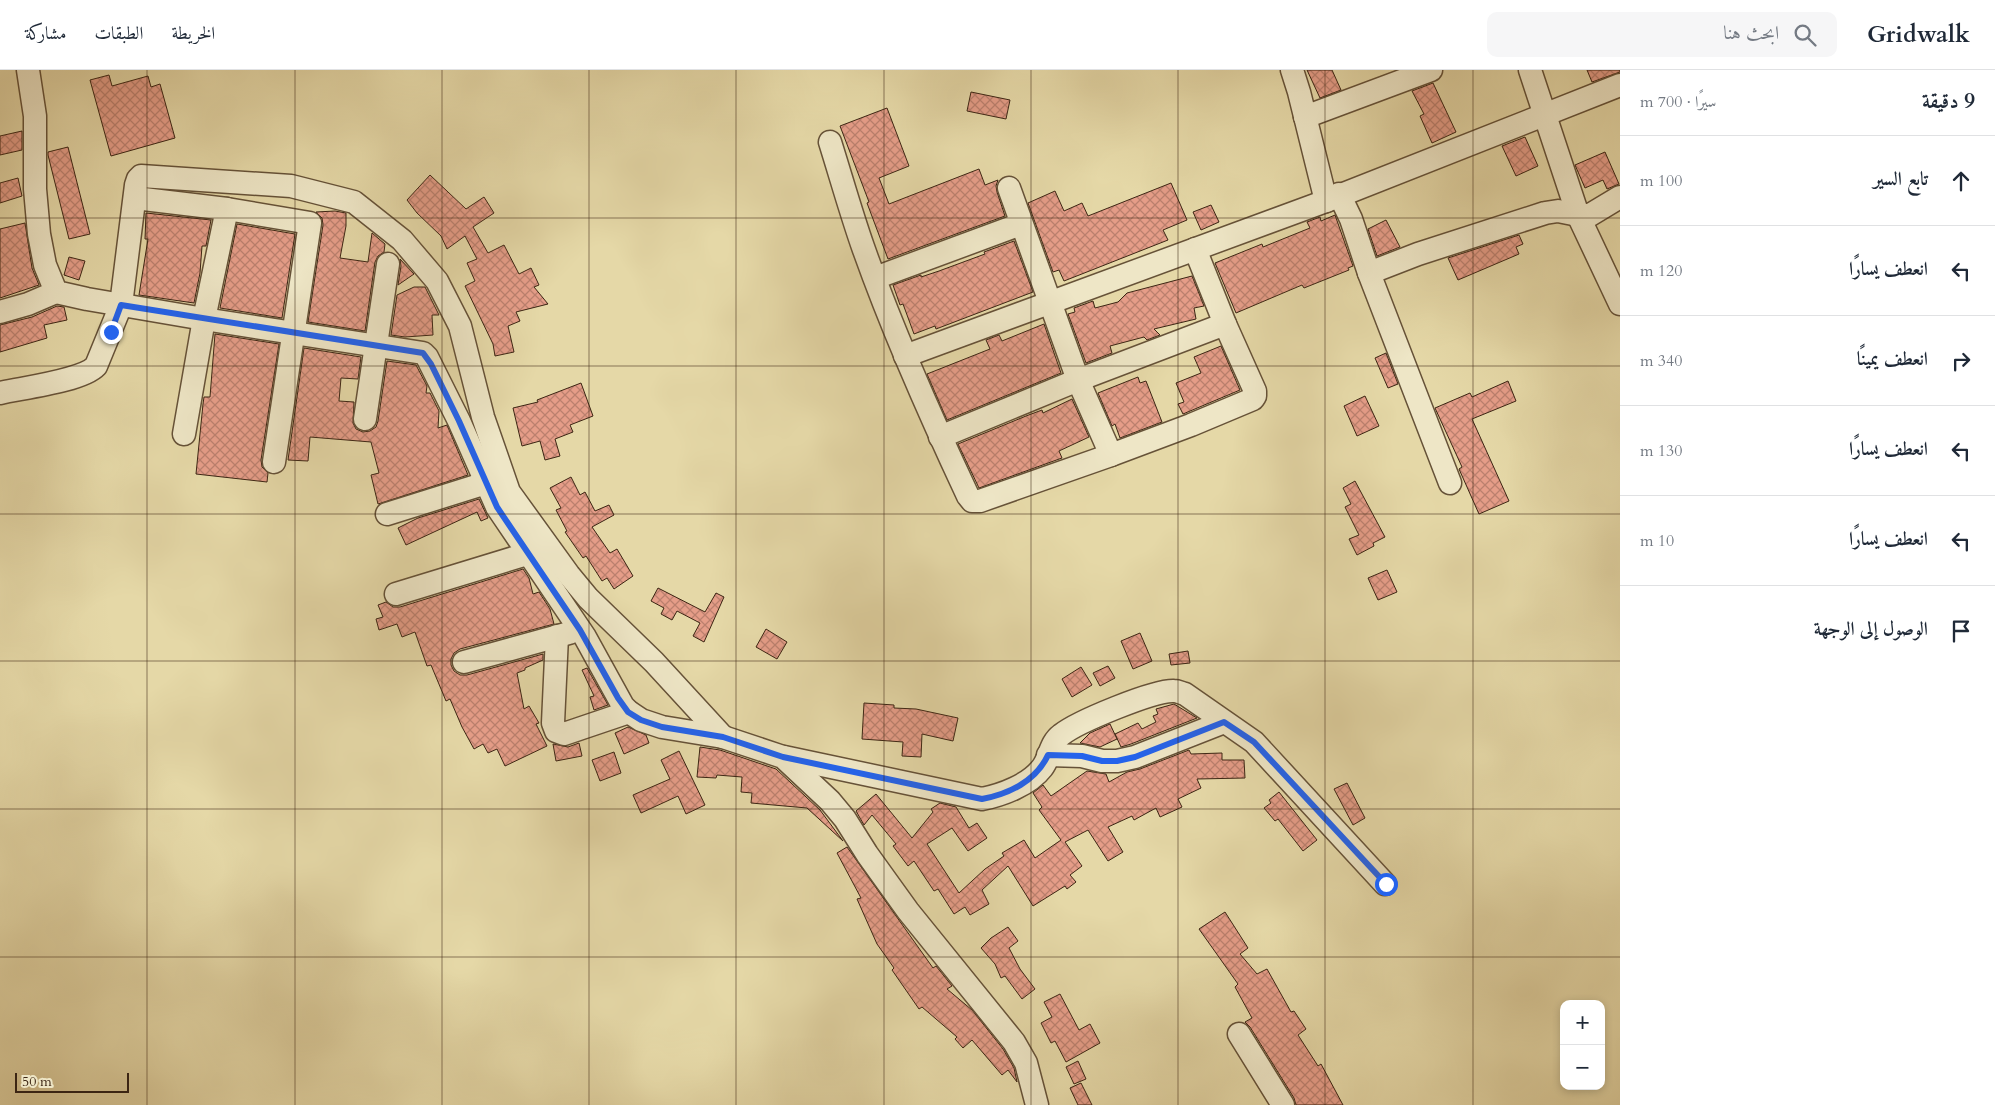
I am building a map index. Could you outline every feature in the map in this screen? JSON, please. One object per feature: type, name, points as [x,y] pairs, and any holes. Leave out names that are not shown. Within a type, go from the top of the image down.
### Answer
[{"type":"street","points":[[28,70],[34,116],[35,189],[39,234],[45,265],[56,292]]},
{"type":"street","points":[[1292,70],[1332,197],[1351,219],[1369,273],[1450,483]]},
{"type":"street","points":[[1306,117],[1431,70]]},
{"type":"street","points":[[1530,70],[1578,215],[1620,304]]},
{"type":"street","points":[[905,356],[1332,197],[1620,85]]},
{"type":"street","points":[[830,142],[863,247],[905,356],[940,436],[972,501],[980,501],[1110,455],[1191,425],[1253,399],[1256,396],[1194,249]]},
{"type":"street","points":[[0,393],[68,378],[93,370],[121,305],[135,198],[138,179],[141,176],[291,186],[354,202],[402,240],[437,280],[460,326],[482,417],[509,492],[588,598],[654,662],[723,737]]},
{"type":"street","points":[[1009,188],[1078,380],[1110,455]]},
{"type":"street","points":[[135,198],[227,208],[310,222],[274,462]]},
{"type":"street","points":[[1369,273],[1418,254],[1545,213],[1558,210],[1578,215],[1590,215],[1620,198]]},
{"type":"street","points":[[184,434],[204,319],[227,208]]},
{"type":"street","points":[[875,278],[1021,224]]},
{"type":"street","points":[[365,419],[388,264]]},
{"type":"street","points":[[0,312],[28,304],[56,292],[204,319],[423,353],[427,357],[459,421],[497,507],[580,630],[618,698],[628,712],[641,720],[662,727],[723,737],[783,757],[982,799],[993,797],[1027,781],[1042,768],[1057,738],[1078,725],[1127,704],[1175,691],[1185,694],[1254,742],[1386,884]]},
{"type":"street","points":[[940,436],[1078,380],[1225,324]]},
{"type":"street","points":[[387,514],[486,483]]},
{"type":"street","points":[[396,594],[527,554]]},
{"type":"street","points":[[464,662],[580,630]]},
{"type":"street","points":[[557,636],[552,722],[556,730],[564,734],[628,712]]},
{"type":"street","points":[[1048,755],[1082,756],[1102,761],[1117,761],[1135,757],[1224,722]]},
{"type":"street","points":[[783,757],[810,781],[840,813],[908,911],[1014,1042],[1026,1063],[1037,1105]]},
{"type":"street","points":[[1239,1034],[1282,1105]]},
{"type":"building","points":[[1307,70],[1332,70],[1341,90],[1320,98]]},
{"type":"building","points":[[1587,70],[1620,70],[1620,72],[1592,82]]},
{"type":"building","points":[[109,75],[112,86],[148,76],[151,87],[160,84],[175,138],[111,156],[90,80]]},
{"type":"building","points":[[1433,83],[1456,132],[1432,143],[1420,116],[1424,114],[1412,91]]},
{"type":"building","points":[[971,92],[1010,100],[1006,119],[967,111]]},
{"type":"building","points":[[887,108],[909,166],[879,178],[889,204],[979,169],[985,185],[998,180],[997,192],[1005,216],[888,259],[840,126]]},
{"type":"building","points":[[22,131],[22,150],[0,155],[0,136]]},
{"type":"building","points":[[1525,137],[1538,166],[1516,176],[1502,146]]},
{"type":"building","points":[[68,147],[90,234],[69,239],[48,155],[48,152]]},
{"type":"building","points":[[1605,152],[1619,184],[1607,189],[1603,180],[1585,188],[1575,165]]},
{"type":"building","points":[[430,175],[466,209],[484,197],[494,213],[473,227],[488,253],[504,245],[519,274],[531,268],[539,285],[534,287],[548,304],[516,312],[520,321],[508,326],[514,352],[495,356],[493,344],[465,286],[475,281],[467,263],[477,259],[465,236],[447,249],[441,236],[417,213],[407,200]]},
{"type":"building","points":[[18,178],[22,196],[0,203],[0,183]]},
{"type":"building","points":[[1171,183],[1187,220],[1163,230],[1168,240],[1064,281],[1059,270],[1053,272],[1028,203],[1055,191],[1064,211],[1082,203],[1088,216]]},
{"type":"building","points":[[1211,205],[1219,222],[1201,230],[1193,212]]},
{"type":"building","points":[[335,211],[346,213],[346,226],[340,258],[368,262],[372,233],[385,244],[384,252],[378,256],[375,262],[365,331],[308,322],[323,225],[322,218],[316,212]]},
{"type":"building","points":[[146,213],[211,220],[206,246],[202,246],[200,273],[194,303],[139,295],[148,239],[145,239]]},
{"type":"building","points":[[1335,215],[1353,266],[1348,268],[1349,270],[1304,288],[1302,285],[1236,313],[1215,263],[1262,244],[1263,247],[1310,228],[1307,222],[1320,217],[1321,221]]},
{"type":"building","points":[[1386,220],[1400,247],[1377,256],[1368,229]]},
{"type":"building","points":[[25,223],[32,268],[39,285],[0,298],[0,229]]},
{"type":"building","points":[[237,224],[295,234],[282,318],[220,308]]},
{"type":"building","points":[[1519,235],[1523,244],[1516,247],[1519,254],[1458,280],[1448,258]]},
{"type":"building","points":[[1014,241],[1033,292],[936,329],[935,326],[914,334],[903,304],[900,305],[893,285],[939,271]]},
{"type":"building","points":[[69,257],[85,261],[79,280],[64,275]]},
{"type":"building","points":[[400,259],[414,274],[398,285],[401,266]]},
{"type":"building","points":[[1192,276],[1204,306],[1194,308],[1196,319],[1154,329],[1160,335],[1147,340],[1144,337],[1110,346],[1112,353],[1086,363],[1068,314],[1075,312],[1074,308],[1093,301],[1095,308],[1118,302],[1127,293]]},
{"type":"building","points":[[414,287],[425,287],[439,315],[432,315],[433,335],[405,337],[391,335],[397,295]]},
{"type":"building","points":[[57,306],[64,307],[67,320],[44,325],[47,338],[0,352],[0,325],[32,317]]},
{"type":"building","points":[[1044,324],[1061,373],[947,420],[927,374],[990,349],[986,340],[999,335],[1002,341]]},
{"type":"building","points":[[215,334],[279,344],[261,460],[262,467],[268,473],[267,482],[196,474],[204,397],[210,397]]},
{"type":"building","points":[[1221,346],[1240,390],[1183,414],[1178,404],[1184,402],[1176,383],[1201,373],[1194,357]]},
{"type":"building","points":[[304,348],[361,357],[358,379],[341,378],[339,401],[354,402],[353,423],[356,429],[363,432],[370,431],[376,427],[387,361],[416,365],[427,386],[426,393],[430,393],[439,411],[438,428],[447,425],[468,475],[378,504],[371,475],[379,473],[371,442],[310,437],[308,461],[288,460]]},
{"type":"building","points":[[1386,353],[1398,384],[1388,388],[1375,358]]},
{"type":"building","points":[[1138,377],[1140,383],[1146,381],[1162,422],[1120,438],[1115,424],[1112,426],[1098,393]]},
{"type":"building","points":[[1508,381],[1516,401],[1472,419],[1509,501],[1479,514],[1459,469],[1462,467],[1435,408],[1470,393],[1472,397]]},
{"type":"building","points":[[581,383],[593,416],[570,425],[573,432],[555,439],[560,456],[545,460],[540,441],[522,446],[513,408],[538,402],[537,400]]},
{"type":"building","points":[[1365,396],[1379,426],[1357,436],[1344,406]]},
{"type":"building","points":[[1072,399],[1089,437],[1059,451],[1062,458],[979,488],[958,444],[1042,410],[1043,413]]},
{"type":"building","points":[[571,477],[580,495],[585,492],[595,511],[609,505],[614,515],[592,527],[610,553],[617,549],[633,576],[614,589],[607,578],[602,581],[586,556],[583,558],[565,532],[567,531],[556,510],[561,508],[550,488]]},
{"type":"building","points":[[1355,481],[1385,537],[1373,543],[1374,546],[1357,555],[1349,539],[1359,535],[1345,507],[1351,504],[1343,488]]},
{"type":"building","points":[[479,499],[488,518],[481,521],[477,512],[406,545],[398,528],[418,518]]},
{"type":"building","points":[[523,569],[529,578],[533,594],[539,592],[550,609],[554,624],[460,649],[454,653],[451,659],[454,671],[460,675],[467,675],[543,654],[543,660],[517,673],[524,709],[529,706],[539,723],[536,724],[547,746],[505,766],[497,749],[488,753],[483,744],[474,749],[450,699],[446,701],[431,665],[427,666],[415,632],[402,637],[397,624],[379,630],[376,619],[383,617],[378,605],[386,602],[393,607],[400,607]]},
{"type":"building","points":[[1387,570],[1397,592],[1378,600],[1368,578]]},
{"type":"building","points":[[658,588],[705,612],[716,593],[724,597],[704,642],[693,636],[700,623],[677,611],[672,620],[661,614],[664,608],[651,601]]},
{"type":"building","points":[[766,629],[787,642],[777,659],[756,647]]},
{"type":"building","points":[[1140,633],[1152,661],[1133,669],[1121,641]]},
{"type":"building","points":[[1188,651],[1190,663],[1171,665],[1169,654]]},
{"type":"building","points":[[1108,666],[1115,678],[1100,686],[1093,673]]},
{"type":"building","points":[[1081,667],[1092,685],[1072,697],[1062,679]]},
{"type":"building","points":[[587,668],[608,705],[594,710],[590,697],[594,696],[582,670]]},
{"type":"building","points":[[864,703],[894,705],[894,708],[916,709],[958,718],[953,741],[922,734],[921,757],[902,756],[903,742],[862,739]]},
{"type":"building","points":[[1174,704],[1197,718],[1121,747],[1115,734],[1138,723],[1142,729],[1156,722],[1153,716],[1158,714],[1156,709]]},
{"type":"building","points":[[1110,724],[1117,739],[1100,747],[1080,743],[1090,733]]},
{"type":"building","points":[[628,727],[646,735],[649,743],[624,754],[615,733]]},
{"type":"building","points":[[579,743],[582,756],[556,761],[553,744],[568,747]]},
{"type":"building","points":[[700,747],[720,750],[776,769],[820,810],[843,841],[807,808],[751,803],[752,793],[741,792],[742,777],[717,775],[716,778],[697,777]]},
{"type":"building","points":[[1189,750],[1191,754],[1222,753],[1222,760],[1244,760],[1245,778],[1197,779],[1201,788],[1178,799],[1182,807],[1160,817],[1156,808],[1134,820],[1132,816],[1108,827],[1123,852],[1108,861],[1088,830],[1065,842],[1082,866],[1070,875],[1076,882],[1067,889],[1065,886],[1033,906],[1008,866],[982,890],[989,904],[970,915],[965,907],[954,914],[938,889],[934,891],[914,861],[908,866],[893,846],[896,844],[872,815],[864,825],[856,811],[876,794],[912,838],[933,812],[931,809],[940,803],[956,807],[969,828],[977,823],[987,838],[968,851],[952,828],[927,844],[959,893],[985,869],[1004,856],[1002,853],[1024,840],[1035,858],[1061,840],[1039,810],[1042,807],[1033,793],[1043,785],[1051,796],[1087,771],[1106,774],[1109,782],[1127,772],[1140,769]]},
{"type":"building","points":[[679,751],[705,805],[686,814],[678,796],[641,813],[633,795],[670,779],[661,760]]},
{"type":"building","points":[[614,752],[621,773],[600,781],[592,760]]},
{"type":"building","points":[[1347,783],[1365,818],[1353,825],[1334,789]]},
{"type":"building","points":[[1279,792],[1317,840],[1303,851],[1278,819],[1275,821],[1264,808],[1271,803],[1269,800]]},
{"type":"building","points":[[847,847],[933,968],[936,966],[952,986],[947,989],[972,1010],[1003,1049],[1014,1068],[1017,1082],[1008,1070],[1002,1075],[972,1040],[963,1048],[955,1039],[957,1037],[922,1007],[919,1009],[892,970],[894,968],[877,944],[857,899],[861,898],[837,853]]},
{"type":"building","points":[[1225,912],[1248,948],[1240,954],[1257,974],[1267,969],[1291,1012],[1294,1011],[1306,1029],[1298,1035],[1318,1066],[1321,1064],[1343,1105],[1296,1105],[1294,1098],[1245,1022],[1252,1018],[1235,987],[1238,984],[1199,929]]},
{"type":"building","points":[[1008,927],[1018,941],[1009,948],[1020,969],[1035,989],[1022,999],[1005,976],[1001,978],[995,964],[981,948],[991,938]]},
{"type":"building","points":[[1060,994],[1079,1030],[1090,1024],[1100,1043],[1066,1062],[1055,1041],[1051,1043],[1041,1023],[1052,1017],[1044,1002]]},
{"type":"building","points":[[1078,1061],[1086,1079],[1074,1084],[1066,1067]]},
{"type":"building","points":[[1081,1083],[1092,1105],[1078,1105],[1070,1088]]},
{"type":"route","points":[[111,332],[121,305],[423,353],[431,364],[434,374],[459,421],[497,507],[591,646],[623,706],[628,712],[641,720],[662,727],[723,737],[783,757],[982,799],[993,797],[1027,781],[1042,768],[1048,755],[1082,756],[1102,761],[1117,761],[1135,757],[1224,722],[1254,742],[1386,884]]}]
